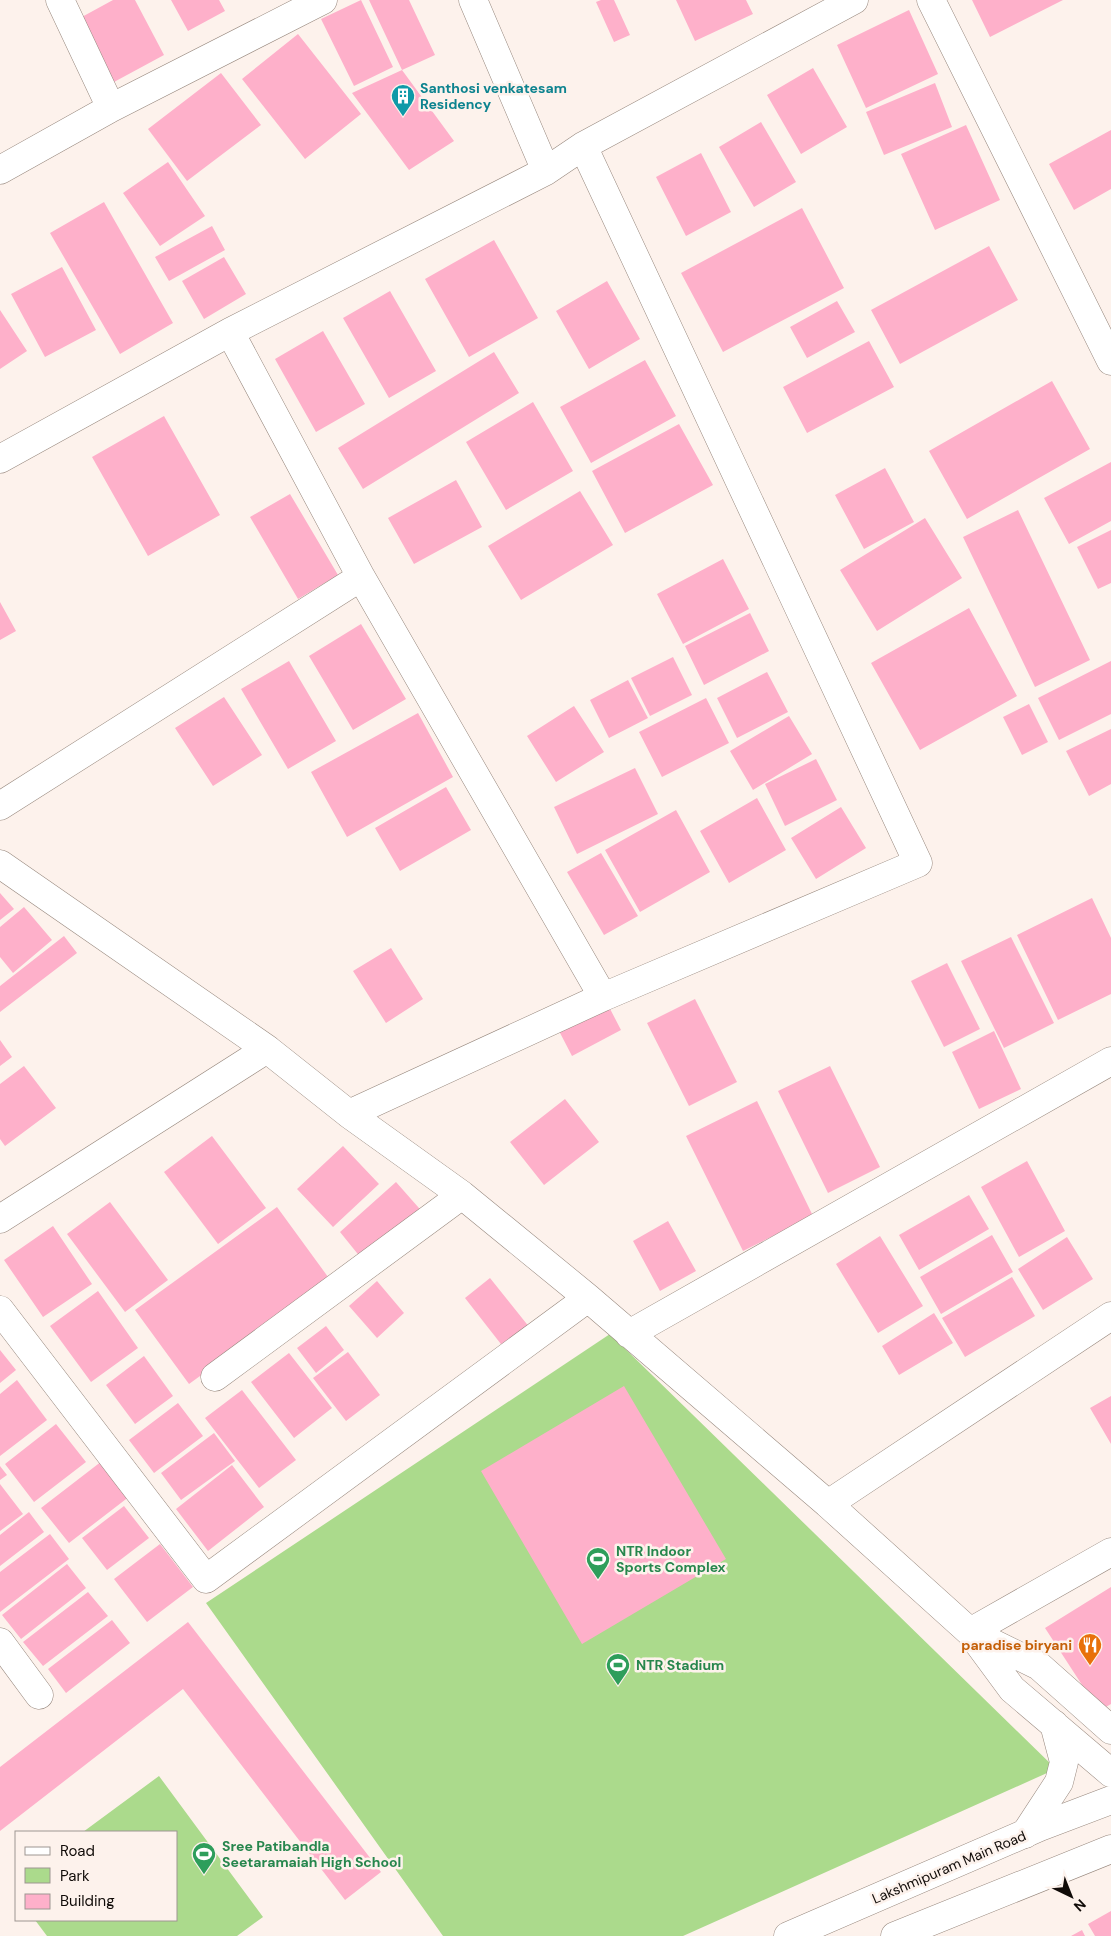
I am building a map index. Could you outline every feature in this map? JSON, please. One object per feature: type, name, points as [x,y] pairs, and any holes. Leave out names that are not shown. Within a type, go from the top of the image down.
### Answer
[{"type":"street","points":[[60,0],[111,108]]},
{"type":"street","points":[[0,170],[111,108],[323,0]]},
{"type":"street","points":[[473,0],[546,170]]},
{"type":"street","points":[[0,460],[230,332],[546,170],[583,146],[854,0]]},
{"type":"street","points":[[931,0],[1111,361]]},
{"type":"street","points":[[349,1114],[603,997],[918,863],[583,146]]},
{"type":"street","points":[[230,332],[361,577],[603,997]]},
{"type":"street","points":[[0,806],[361,577]]},
{"type":"street","points":[[0,864],[267,1049],[349,1114],[462,1195],[588,1298],[828,1504],[970,1632],[1012,1689],[1111,1773]]},
{"type":"street","points":[[0,1219],[267,1049]]},
{"type":"street","points":[[629,1334],[1111,1062]]},
{"type":"street","points":[[215,1377],[462,1195]]},
{"type":"street","points":[[0,1310],[206,1579],[588,1298]]},
{"type":"street","points":[[828,1504],[1111,1316]]},
{"type":"street","points":[[970,1632],[1111,1552]]},
{"type":"street","points":[[970,1632],[1039,1666],[1111,1730]]},
{"type":"street","points":[[0,1642],[39,1694]]},
{"type":"street","points":[[1025,1834],[1059,1782],[1064,1762],[1054,1724]]},
{"type":"street","name":"Lakshmipuram Main Road","points":[[788,1936],[1025,1834],[1111,1800]]},
{"type":"street","points":[[895,1936],[1111,1849]]},
{"type":"green space","name":"NTR Stadium","points":[[610,1334],[1056,1769],[683,1936],[443,1936],[206,1603]]},
{"type":"green space","name":"Sree Patibandla Seetaramaiah High School","points":[[159,1776],[263,1917],[237,1936],[47,1936],[36,1921],[178,1921],[178,1831],[84,1831]]},
{"type":"building","points":[[113,0],[135,0],[164,55],[114,82],[80,18]]},
{"type":"building","points":[[171,0],[219,0],[225,11],[188,31]]},
{"type":"building","points":[[361,0],[393,67],[354,86],[321,19]]},
{"type":"building","points":[[369,0],[409,0],[435,55],[402,70]]},
{"type":"building","points":[[614,0],[630,35],[614,42],[596,2]]},
{"type":"building","points":[[676,0],[746,0],[753,14],[695,41]]},
{"type":"building","points":[[972,0],[1063,0],[990,37]]},
{"type":"building","points":[[909,10],[938,74],[866,108],[837,45]]},
{"type":"building","points":[[298,34],[361,114],[305,159],[242,79]]},
{"type":"building","points":[[813,68],[847,127],[801,154],[767,95]]},
{"type":"building","name":"Santhosi venkatesam Residency","points":[[402,70],[454,141],[409,170],[352,93]]},
{"type":"building","points":[[221,73],[261,125],[187,181],[148,129]]},
{"type":"building","points":[[935,83],[952,127],[884,155],[866,112]]},
{"type":"building","points":[[761,122],[796,182],[754,207],[719,147]]},
{"type":"building","points":[[966,125],[1000,200],[935,230],[901,154]]},
{"type":"building","points":[[1111,130],[1111,189],[1074,210],[1049,164]]},
{"type":"building","points":[[701,153],[731,212],[686,236],[656,177]]},
{"type":"building","points":[[168,162],[205,216],[160,246],[123,193]]},
{"type":"building","points":[[104,202],[173,323],[120,354],[50,233]]},
{"type":"building","points":[[802,208],[844,288],[723,352],[681,273]]},
{"type":"building","points":[[212,226],[225,250],[169,281],[155,257]]},
{"type":"building","points":[[494,240],[538,318],[469,357],[425,279]]},
{"type":"building","points":[[989,246],[1018,300],[900,364],[871,310]]},
{"type":"building","points":[[224,257],[246,294],[204,319],[182,281]]},
{"type":"building","points":[[62,267],[96,330],[45,357],[11,294]]},
{"type":"building","points":[[607,281],[640,339],[589,369],[556,311]]},
{"type":"building","points":[[390,291],[436,371],[389,398],[343,318]]},
{"type":"building","points":[[837,301],[855,332],[807,358],[790,327]]},
{"type":"building","points":[[0,310],[27,351],[0,369]]},
{"type":"building","points":[[323,331],[365,404],[316,432],[275,359]]},
{"type":"building","points":[[869,341],[894,387],[807,433],[783,387]]},
{"type":"building","points":[[494,352],[519,393],[363,489],[338,448]]},
{"type":"building","points":[[645,360],[676,416],[591,463],[560,407]]},
{"type":"building","points":[[1052,381],[1090,449],[967,519],[929,451]]},
{"type":"building","points":[[533,402],[573,471],[506,510],[466,442]]},
{"type":"building","points":[[164,416],[220,515],[148,556],[92,457]]},
{"type":"building","points":[[679,424],[713,485],[625,533],[592,471]]},
{"type":"building","points":[[1111,462],[1111,521],[1069,544],[1044,498]]},
{"type":"building","points":[[885,468],[914,522],[864,549],[835,495]]},
{"type":"building","points":[[456,480],[482,527],[414,564],[388,518]]},
{"type":"building","points":[[580,491],[613,545],[521,600],[488,546]]},
{"type":"building","points":[[290,494],[338,575],[298,599],[250,517]]},
{"type":"building","points":[[1018,510],[1090,660],[1035,687],[963,537]]},
{"type":"building","points":[[925,518],[962,578],[877,631],[840,570]]},
{"type":"building","points":[[1111,530],[1111,583],[1098,589],[1077,547]]},
{"type":"building","points":[[723,559],[749,609],[683,644],[657,594]]},
{"type":"building","points":[[0,602],[16,631],[0,640]]},
{"type":"building","points":[[969,608],[1017,696],[920,750],[871,663]]},
{"type":"building","points":[[750,613],[769,651],[704,685],[685,646]]},
{"type":"building","points":[[361,624],[406,699],[353,730],[309,656]]},
{"type":"building","points":[[673,657],[692,695],[650,716],[631,678]]},
{"type":"building","points":[[289,661],[336,741],[288,769],[241,689]]},
{"type":"building","points":[[1111,661],[1111,714],[1059,740],[1038,698]]},
{"type":"building","points":[[767,672],[788,712],[737,738],[717,698]]},
{"type":"building","points":[[628,680],[648,718],[609,738],[590,700]]},
{"type":"building","points":[[224,697],[262,755],[213,786],[175,728]]},
{"type":"building","points":[[706,698],[729,743],[662,777],[639,732]]},
{"type":"building","points":[[1029,704],[1048,742],[1022,755],[1003,717]]},
{"type":"building","points":[[574,706],[604,752],[556,782],[527,736]]},
{"type":"building","points":[[418,713],[453,777],[347,837],[311,772]]},
{"type":"building","points":[[789,716],[812,754],[753,790],[730,751]]},
{"type":"building","points":[[1111,729],[1111,784],[1089,796],[1066,751]]},
{"type":"building","points":[[816,759],[837,800],[785,826],[765,784]]},
{"type":"building","points":[[635,768],[658,814],[577,854],[554,807]]},
{"type":"building","points":[[446,787],[471,830],[400,871],[375,828]]},
{"type":"building","points":[[757,798],[786,850],[729,883],[700,831]]},
{"type":"building","points":[[841,807],[866,848],[816,879],[791,838]]},
{"type":"building","points":[[676,810],[710,872],[640,912],[605,850]]},
{"type":"building","points":[[601,853],[638,916],[604,935],[567,872]]},
{"type":"building","points":[[0,893],[14,909],[0,920]]},
{"type":"building","points":[[1092,898],[1111,938],[1111,994],[1058,1020],[1017,935]]},
{"type":"building","points":[[24,907],[52,940],[13,973],[0,957],[0,927]]},
{"type":"building","points":[[64,936],[77,953],[0,1012],[0,986]]},
{"type":"building","points":[[1011,937],[1054,1023],[1004,1048],[961,961]]},
{"type":"building","points":[[391,948],[423,999],[386,1023],[353,971]]},
{"type":"building","points":[[947,963],[980,1029],[944,1047],[911,981]]},
{"type":"building","points":[[695,999],[737,1082],[689,1106],[647,1023]]},
{"type":"building","points":[[607,1003],[621,1030],[572,1056],[558,1029]]},
{"type":"building","points":[[994,1031],[1021,1089],[979,1109],[952,1052]]},
{"type":"building","points":[[0,1040],[12,1057],[0,1066]]},
{"type":"building","points":[[24,1066],[56,1108],[5,1146],[0,1139],[0,1084]]},
{"type":"building","points":[[830,1066],[880,1167],[828,1193],[778,1091]]},
{"type":"building","points":[[565,1099],[599,1142],[544,1185],[510,1142]]},
{"type":"building","points":[[757,1101],[813,1216],[743,1251],[686,1136]]},
{"type":"building","points":[[212,1136],[266,1208],[218,1244],[164,1172]]},
{"type":"building","points":[[343,1146],[379,1184],[333,1227],[297,1189]]},
{"type":"building","points":[[1027,1161],[1065,1231],[1019,1257],[981,1187]]},
{"type":"building","points":[[396,1182],[426,1216],[361,1258],[340,1232]]},
{"type":"building","points":[[969,1195],[989,1229],[919,1270],[899,1235]]},
{"type":"building","points":[[110,1202],[168,1280],[125,1312],[67,1234]]},
{"type":"building","points":[[277,1207],[331,1281],[189,1384],[135,1310]]},
{"type":"building","points":[[668,1221],[696,1271],[660,1291],[633,1241]]},
{"type":"building","points":[[53,1226],[92,1284],[43,1317],[4,1260]]},
{"type":"building","points":[[992,1235],[1013,1272],[941,1314],[920,1277]]},
{"type":"building","points":[[880,1236],[923,1306],[878,1333],[836,1264]]},
{"type":"building","points":[[1067,1237],[1093,1279],[1043,1310],[1018,1269]]},
{"type":"building","points":[[1012,1277],[1035,1316],[965,1357],[942,1318]]},
{"type":"building","points":[[490,1278],[530,1328],[504,1348],[465,1298]]},
{"type":"building","points":[[377,1281],[404,1313],[377,1338],[349,1306]]},
{"type":"building","points":[[98,1291],[138,1348],[91,1382],[50,1326]]},
{"type":"building","points":[[934,1313],[953,1343],[899,1375],[882,1346]]},
{"type":"building","points":[[326,1326],[344,1350],[316,1373],[297,1348]]},
{"type":"building","points":[[0,1350],[16,1370],[0,1383]]},
{"type":"building","points":[[348,1352],[380,1395],[346,1421],[313,1378]]},
{"type":"building","points":[[289,1353],[332,1408],[294,1438],[251,1382]]},
{"type":"building","points":[[144,1356],[173,1396],[135,1424],[106,1385]]},
{"type":"building","points":[[17,1380],[47,1420],[0,1456],[0,1394]]},
{"type":"building","points":[[624,1386],[726,1559],[582,1644],[481,1471]]},
{"type":"building","points":[[242,1390],[296,1460],[259,1488],[205,1418]]},
{"type":"building","points":[[1111,1396],[1111,1444],[1090,1408]]},
{"type":"building","points":[[178,1403],[203,1436],[154,1473],[129,1440]]},
{"type":"building","points":[[56,1424],[86,1462],[34,1502],[5,1464]]},
{"type":"building","points":[[214,1433],[235,1461],[181,1500],[161,1473]]},
{"type":"building","points":[[102,1461],[130,1496],[69,1543],[41,1508]]},
{"type":"building","points":[[232,1465],[264,1507],[208,1551],[176,1509]]},
{"type":"building","points":[[0,1466],[7,1475],[0,1480]]},
{"type":"building","points":[[0,1484],[23,1514],[0,1531]]},
{"type":"building","points":[[124,1506],[149,1538],[107,1570],[82,1538]]},
{"type":"building","points":[[29,1512],[44,1532],[0,1566],[0,1535]]},
{"type":"building","points":[[50,1534],[69,1559],[0,1612],[0,1572]]},
{"type":"building","points":[[160,1544],[193,1587],[147,1622],[114,1579]]},
{"type":"building","points":[[67,1564],[86,1588],[21,1639],[2,1615]]},
{"type":"building","name":"paradise biryani","points":[[1111,1587],[1111,1704],[1099,1711],[1045,1628]]},
{"type":"building","points":[[88,1592],[108,1616],[43,1666],[23,1642]]},
{"type":"building","points":[[112,1620],[130,1643],[66,1693],[48,1669]]},
{"type":"building","points":[[188,1622],[381,1872],[345,1900],[183,1689],[0,1831],[0,1767]]},
{"type":"building","points":[[1111,1911],[1111,1936],[1095,1936],[1088,1924]]},
{"type":"building","points":[[1082,1930],[1085,1936],[1071,1936]]},
{"type":"place","name":"Santhosi venkatesam Residency","points":[[403,117]]},
{"type":"place","name":"NTR Indoor Sports Complex","points":[[598,1580]]},
{"type":"place","name":"paradise biryani","points":[[1090,1666]]},
{"type":"place","name":"NTR Stadium","points":[[618,1686]]},
{"type":"place","name":"Sree Patibandla Seetaramaiah High School","points":[[204,1875]]}]
